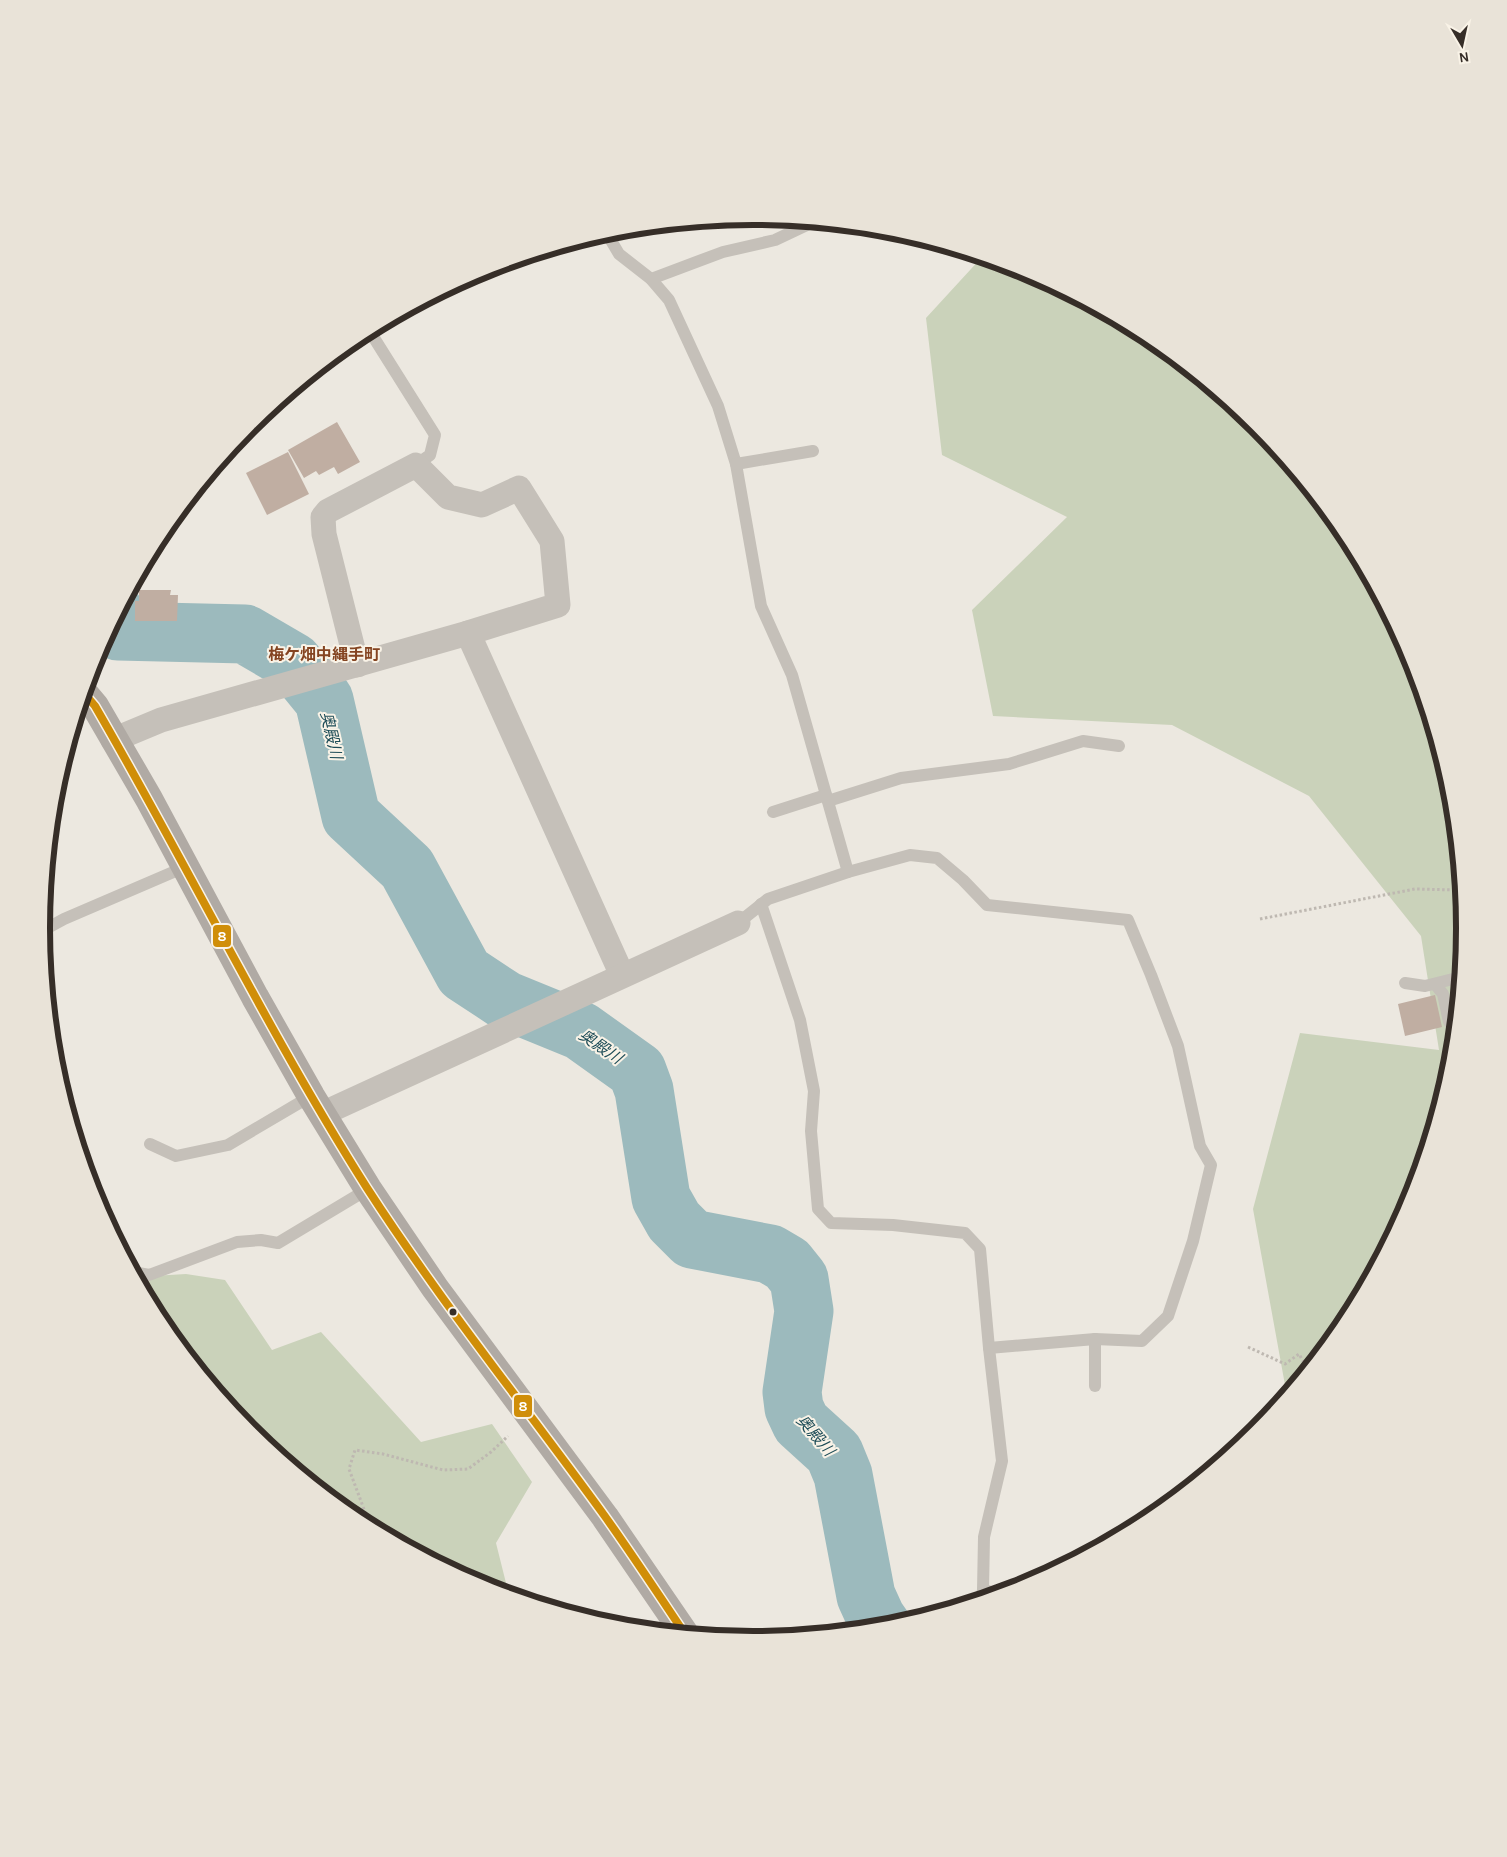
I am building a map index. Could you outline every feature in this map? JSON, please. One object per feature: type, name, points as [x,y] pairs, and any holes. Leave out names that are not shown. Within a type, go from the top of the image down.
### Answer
[{"type":"highway","points":[[88,698],[95,706],[148,799],[316,1105],[368,1188],[435,1288],[605,1517],[681,1628]]},
{"type":"street","points":[[114,740],[161,720],[322,675],[357,665],[468,633],[558,605],[552,541],[519,488],[482,505],[448,497],[416,465],[328,511],[323,517],[324,534],[357,665]]},
{"type":"street","points":[[468,633],[622,976]]},
{"type":"street","points":[[316,1105],[530,1018],[738,923]]},
{"type":"lane","points":[[651,279],[723,252],[775,240],[802,227]]},
{"type":"lane","points":[[611,240],[619,254],[651,279],[669,300],[718,406],[736,464],[762,606],[792,675],[848,872]]},
{"type":"lane","points":[[374,337],[436,436],[430,455],[416,465]]},
{"type":"lane","points":[[736,464],[813,451]]},
{"type":"lane","points":[[773,812],[901,778],[1009,764],[1083,741],[1119,746]]},
{"type":"lane","points":[[738,923],[768,899],[848,872],[910,855],[937,858],[987,904],[1128,920],[1178,1046],[1200,1146],[1211,1165],[1193,1241],[1168,1316],[1142,1341],[1095,1339],[989,1348]]},
{"type":"lane","points":[[50,927],[185,867]]},
{"type":"lane","points":[[761,904],[800,1020],[814,1091],[811,1131],[818,1209],[831,1223],[893,1225],[965,1233],[980,1249],[1002,1461],[984,1537],[982,1594]]},
{"type":"lane","points":[[1405,982],[1425,986],[1453,979]]},
{"type":"lane","points":[[1435,984],[1443,994],[1450,1022]]},
{"type":"lane","points":[[150,1144],[176,1156],[228,1145],[316,1105]]},
{"type":"lane","points":[[140,1273],[150,1275],[237,1242],[261,1240],[278,1243],[368,1188]]},
{"type":"lane","points":[[1095,1339],[1095,1386]]},
{"type":"path","points":[[1260,919],[1415,889],[1455,890]]},
{"type":"path","points":[[1248,1347],[1285,1364],[1299,1354],[1305,1365]]},
{"type":"path","points":[[366,1515],[349,1469],[354,1450],[383,1454],[443,1470],[468,1469],[492,1452],[530,1414]]},
{"type":"green space","points":[[978,261],[1065,298],[1105,319],[1182,370],[1251,431],[1312,500],[1363,577],[1384,617],[1420,702],[1433,746],[1443,791],[1451,837],[1455,882],[1457,928],[1455,975],[1451,1020],[1443,1066],[1433,1111],[1420,1155],[1384,1240],[1363,1280],[1338,1319],[1312,1357],[1286,1388],[1253,1209],[1300,1033],[1439,1050],[1421,936],[1309,796],[1172,725],[993,716],[972,610],[1067,517],[942,455],[926,318]]},
{"type":"green space","points":[[186,1274],[225,1280],[272,1350],[321,1332],[421,1442],[492,1424],[532,1482],[496,1543],[507,1587],[442,1559],[402,1538],[325,1487],[256,1426],[225,1392],[195,1357],[142,1277]]},
{"type":"building","points":[[337,422],[360,462],[338,474],[334,467],[319,475],[316,471],[304,478],[288,450]]},
{"type":"building","points":[[288,452],[309,494],[267,515],[246,473]]},
{"type":"building","points":[[139,590],[171,590],[170,595],[178,595],[177,621],[135,621],[135,601],[139,601]]},
{"type":"building","points":[[1435,995],[1442,1027],[1405,1036],[1398,1004]]},
{"type":"waterway","name":"奥殿川","points":[[118,628],[118,631],[245,634],[293,662],[324,700],[351,816],[407,868],[464,973],[505,1000],[581,1031],[637,1071],[644,1090],[661,1198],[674,1221],[692,1239],[770,1254],[787,1264],[799,1279],[804,1311],[792,1392],[794,1408],[801,1423],[834,1453],[843,1475],[866,1596],[878,1620]]},
{"type":"transit line","name":"8","points":[[88,698],[95,706],[129,766],[296,1069],[367,1188],[453,1312],[604,1515],[681,1628]]},
{"type":"district","name":"梅ケ畑中縄手町","points":[[324,654]]}]
